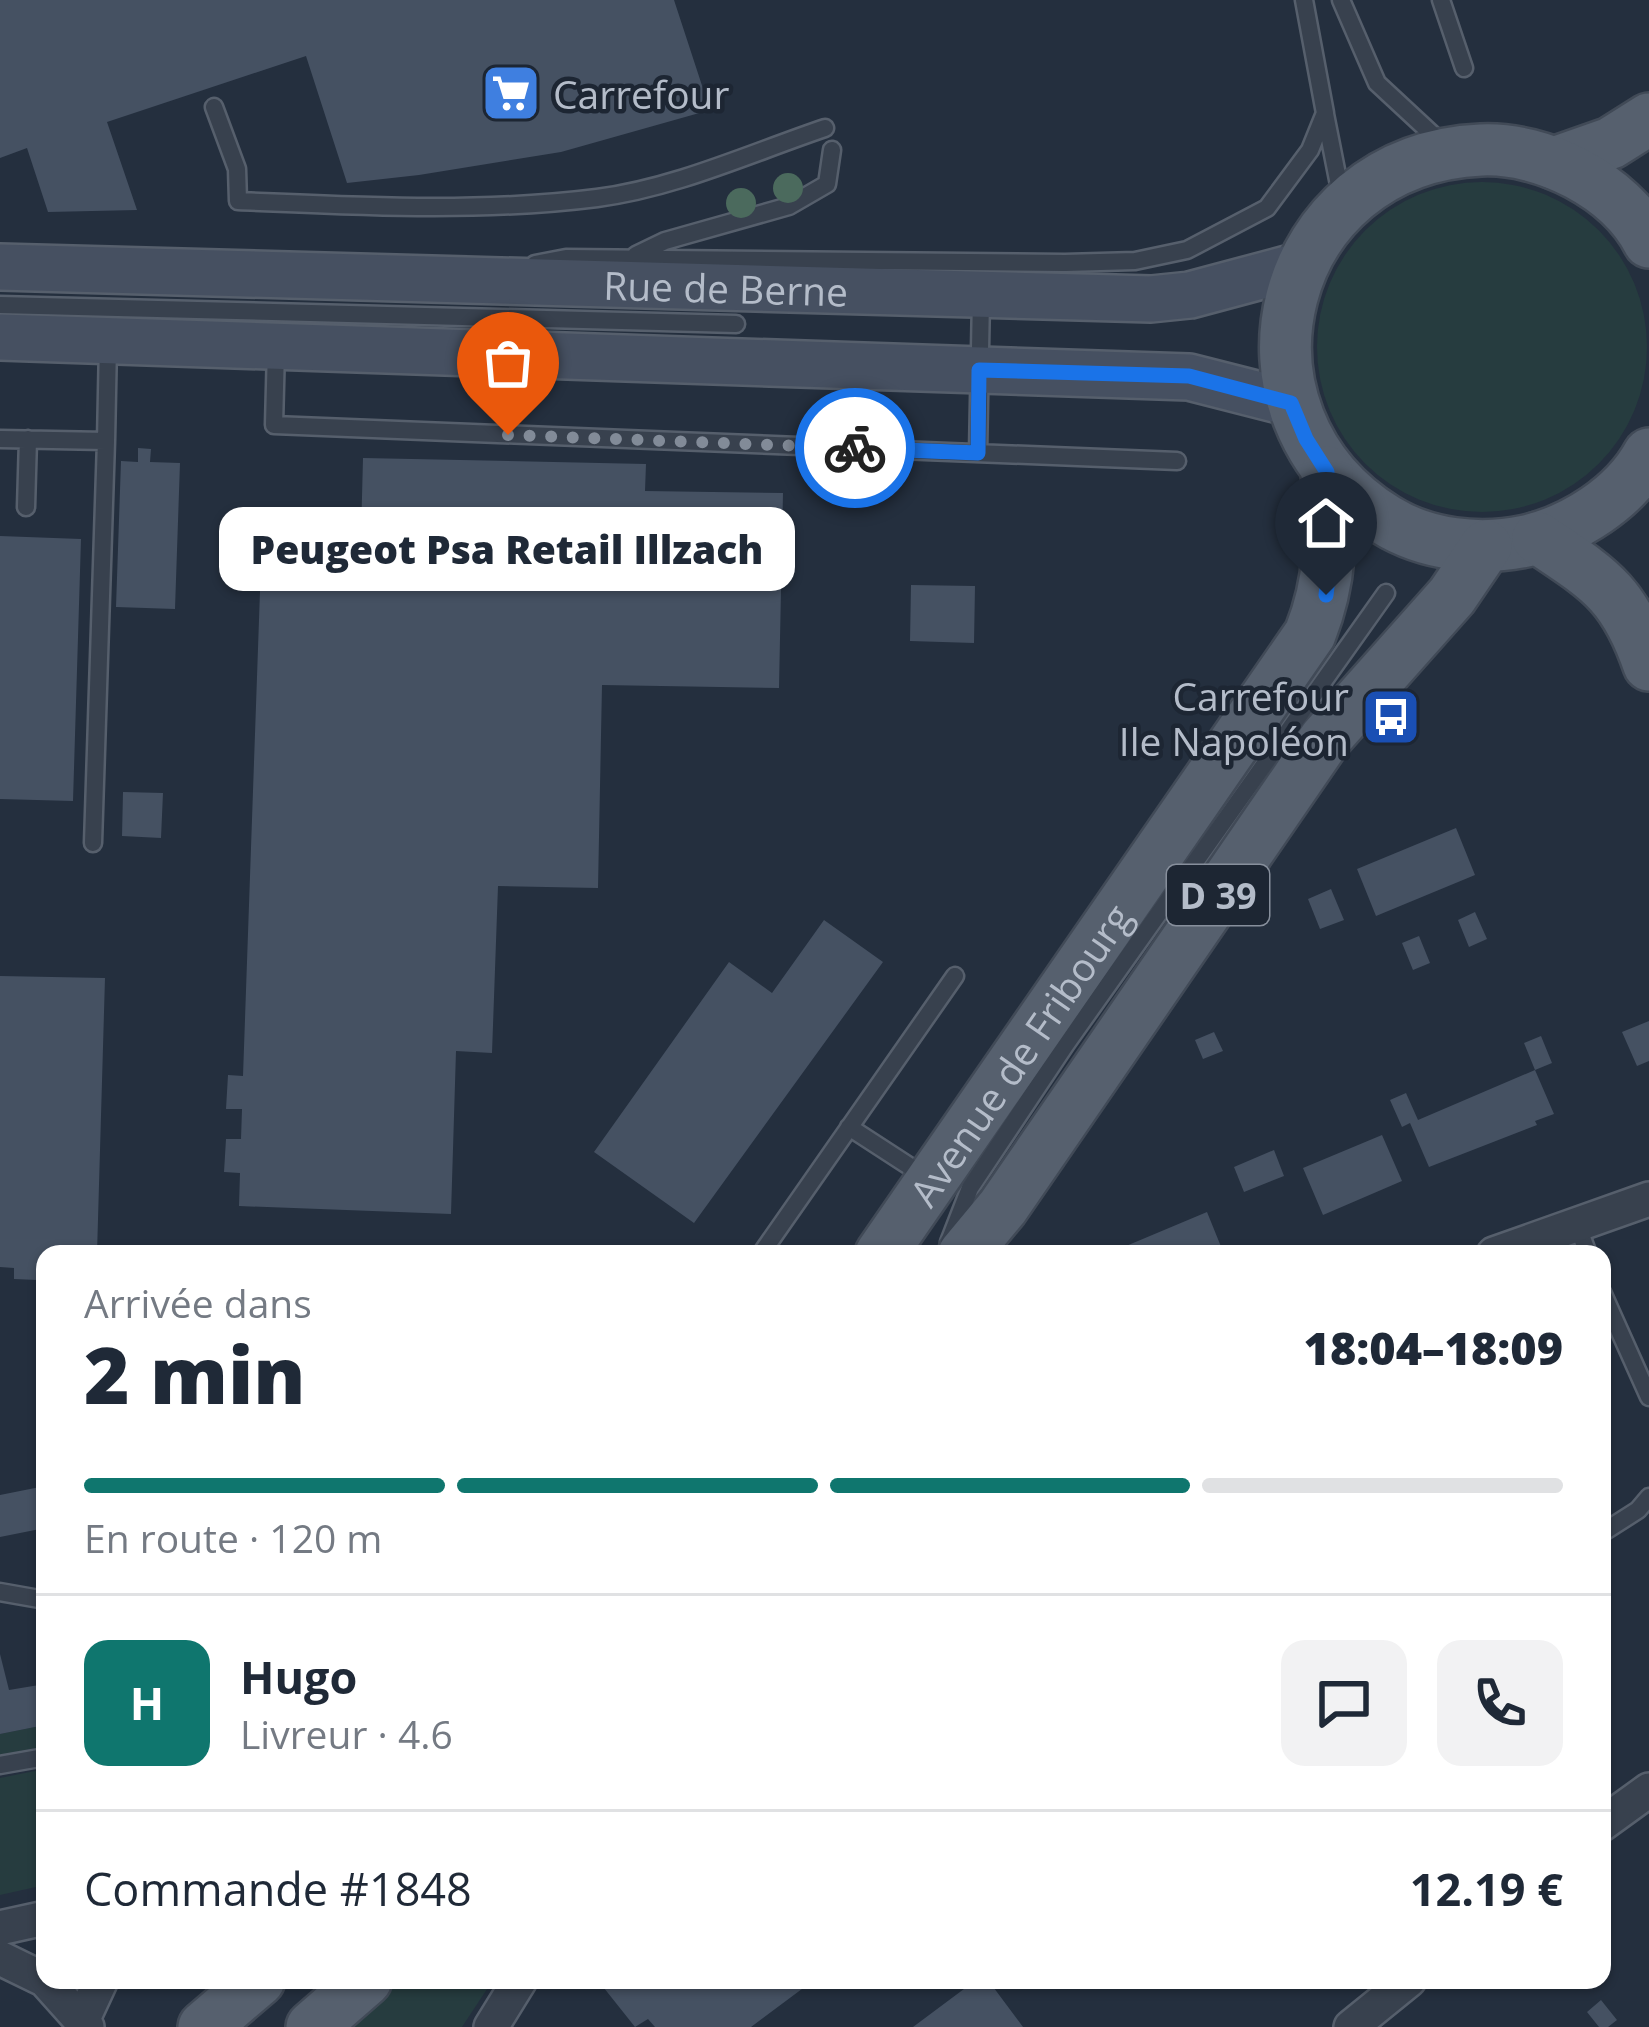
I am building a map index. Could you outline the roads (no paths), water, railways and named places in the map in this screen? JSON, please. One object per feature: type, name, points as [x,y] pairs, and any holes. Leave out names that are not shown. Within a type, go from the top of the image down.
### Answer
[{"type":"main road","points":[[1555,163],[1610,142],[1649,119]]},
{"type":"main road","points":[[1647,471],[1578,521],[1538,538],[1486,546],[1441,542],[1398,527],[1359,503],[1327,472],[1306,439],[1291,403],[1284,333],[1302,265],[1343,207],[1376,181],[1412,163],[1452,152],[1504,152],[1555,163],[1604,191],[1649,242]]},
{"type":"main road","name":"Rue de Berne","points":[[0,267],[1151,298],[1190,295],[1302,265]]},
{"type":"main road","name":"Rue de Berne","points":[[0,338],[1189,376],[1291,403]]},
{"type":"main road","name":"Avenue de Fribourg","points":[[887,1245],[1310,634],[1326,595],[1331,553],[1327,472]]},
{"type":"main road","points":[[1538,538],[1605,584],[1628,612],[1649,665]]},
{"type":"main road","name":"Avenue de Fribourg","points":[[971,1245],[1003,1207],[1325,739],[1452,596],[1486,546]]},
{"type":"main road","points":[[204,2027],[248,1989]]},
{"type":"main road","points":[[312,2027],[356,1989]]},
{"type":"street","points":[[1547,1245],[1582,1239],[1649,1198]]},
{"type":"street","points":[[1611,1817],[1649,1790]]},
{"type":"street","points":[[0,1928],[36,1920]]},
{"type":"street","points":[[0,1958],[36,1976]]},
{"type":"street","points":[[53,1989],[85,2024],[98,1989]]},
{"type":"street","points":[[500,2024],[516,1989]]},
{"type":"street","points":[[1351,2027],[1398,1989]]},
{"type":"lane","points":[[1304,0],[1343,207]]},
{"type":"lane","points":[[1341,0],[1377,83],[1452,152]]},
{"type":"lane","points":[[1441,0],[1464,68]]},
{"type":"lane","points":[[214,107],[237,169],[238,201],[394,208],[597,198],[651,187],[825,128]]},
{"type":"lane","points":[[456,280],[566,258],[1135,260],[1186,250],[1267,208],[1310,150],[1325,113]]},
{"type":"lane","points":[[631,258],[665,241],[789,206],[827,184],[832,150]]},
{"type":"lane","points":[[978,453],[982,293]]},
{"type":"lane","points":[[0,305],[736,324]]},
{"type":"lane","points":[[93,843],[108,341]]},
{"type":"lane","points":[[276,348],[274,425],[1178,461]]},
{"type":"lane","points":[[0,439],[106,441]]},
{"type":"lane","points":[[26,507],[28,439]]},
{"type":"lane","points":[[948,1245],[970,1189],[1066,1044],[1386,593]]},
{"type":"lane","points":[[767,1245],[956,976]]},
{"type":"lane","points":[[849,1127],[932,1181]]},
{"type":"lane","points":[[1611,1312],[1649,1396]]},
{"type":"lane","points":[[1611,1527],[1649,1497]]},
{"type":"lane","points":[[0,1592],[36,1598]]},
{"type":"lane","points":[[0,1765],[36,1758]]},
{"type":"place","name":"Carrefour","points":[[511,93]]},
{"type":"place","name":"Peugeot Psa Retail Illzach","points":[[508,435]]},
{"type":"place","name":"Carrefour Ile Napoléon","points":[[1391,717]]}]
